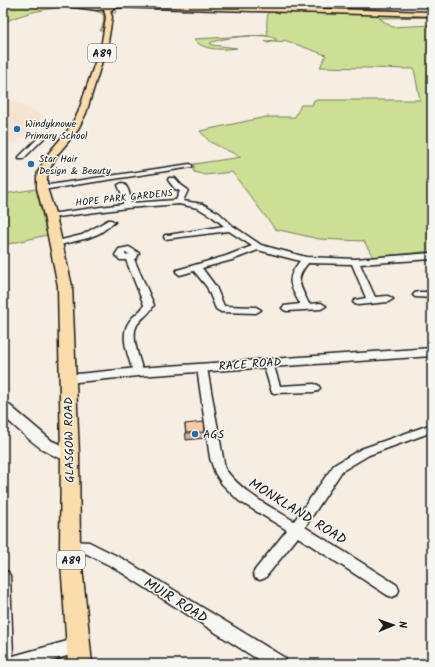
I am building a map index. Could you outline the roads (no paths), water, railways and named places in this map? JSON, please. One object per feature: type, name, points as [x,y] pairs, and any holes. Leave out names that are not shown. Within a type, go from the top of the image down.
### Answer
[{"type":"main road","points":[[58,3],[115,6],[432,14]]},
{"type":"main road","name":"A89","points":[[50,216],[42,188],[43,172],[47,163],[72,131],[82,113],[105,42],[109,17],[115,6]]},
{"type":"main road","name":"GLASGOW ROAD","points":[[50,216],[65,286],[70,455],[70,547],[79,655]]},
{"type":"main road","points":[[3,408],[46,445],[70,455]]},
{"type":"street","points":[[22,158],[41,138]]},
{"type":"street","points":[[42,188],[190,166]]},
{"type":"street","points":[[172,180],[178,187],[184,190],[179,202]]},
{"type":"street","points":[[122,185],[126,195],[127,206]]},
{"type":"street","name":"HOPE PARK GARDENS","points":[[50,216],[127,206],[179,202],[200,206],[216,215],[230,228],[258,247],[306,260],[354,262],[432,256]]},
{"type":"street","points":[[56,244],[96,234],[111,222]]},
{"type":"street","points":[[168,237],[230,228]]},
{"type":"street","points":[[180,272],[229,258],[258,247]]},
{"type":"street","points":[[129,258],[149,305],[147,310],[132,324],[129,333],[138,372]]},
{"type":"street","points":[[305,306],[293,281],[295,273],[306,260]]},
{"type":"street","points":[[354,262],[372,301]]},
{"type":"street","points":[[197,268],[211,287],[221,309],[256,310]]},
{"type":"street","points":[[418,295],[432,295]]},
{"type":"street","points":[[358,302],[388,300]]},
{"type":"street","points":[[287,308],[321,306]]},
{"type":"street","name":"RACE ROAD","points":[[67,379],[138,372],[432,352]]},
{"type":"street","points":[[268,363],[276,390],[314,388]]},
{"type":"street","name":"MONKLAND ROAD","points":[[202,368],[216,458],[219,470],[227,481],[244,497],[392,590]]},
{"type":"street","points":[[260,574],[296,529],[338,468],[366,452],[429,431]]},
{"type":"street","name":"MUIR ROAD","points":[[70,547],[89,548],[118,564],[279,664]]},
{"type":"street","points":[[3,576],[5,664]]},
{"type":"street","points":[[11,664],[79,655]]},
{"type":"place","name":"Windyknowe Primary School","points":[[17,129]]},
{"type":"place","name":"Star Hair Design & Beauty","points":[[31,164]]},
{"type":"place","name":"AGS","points":[[195,434]]}]
